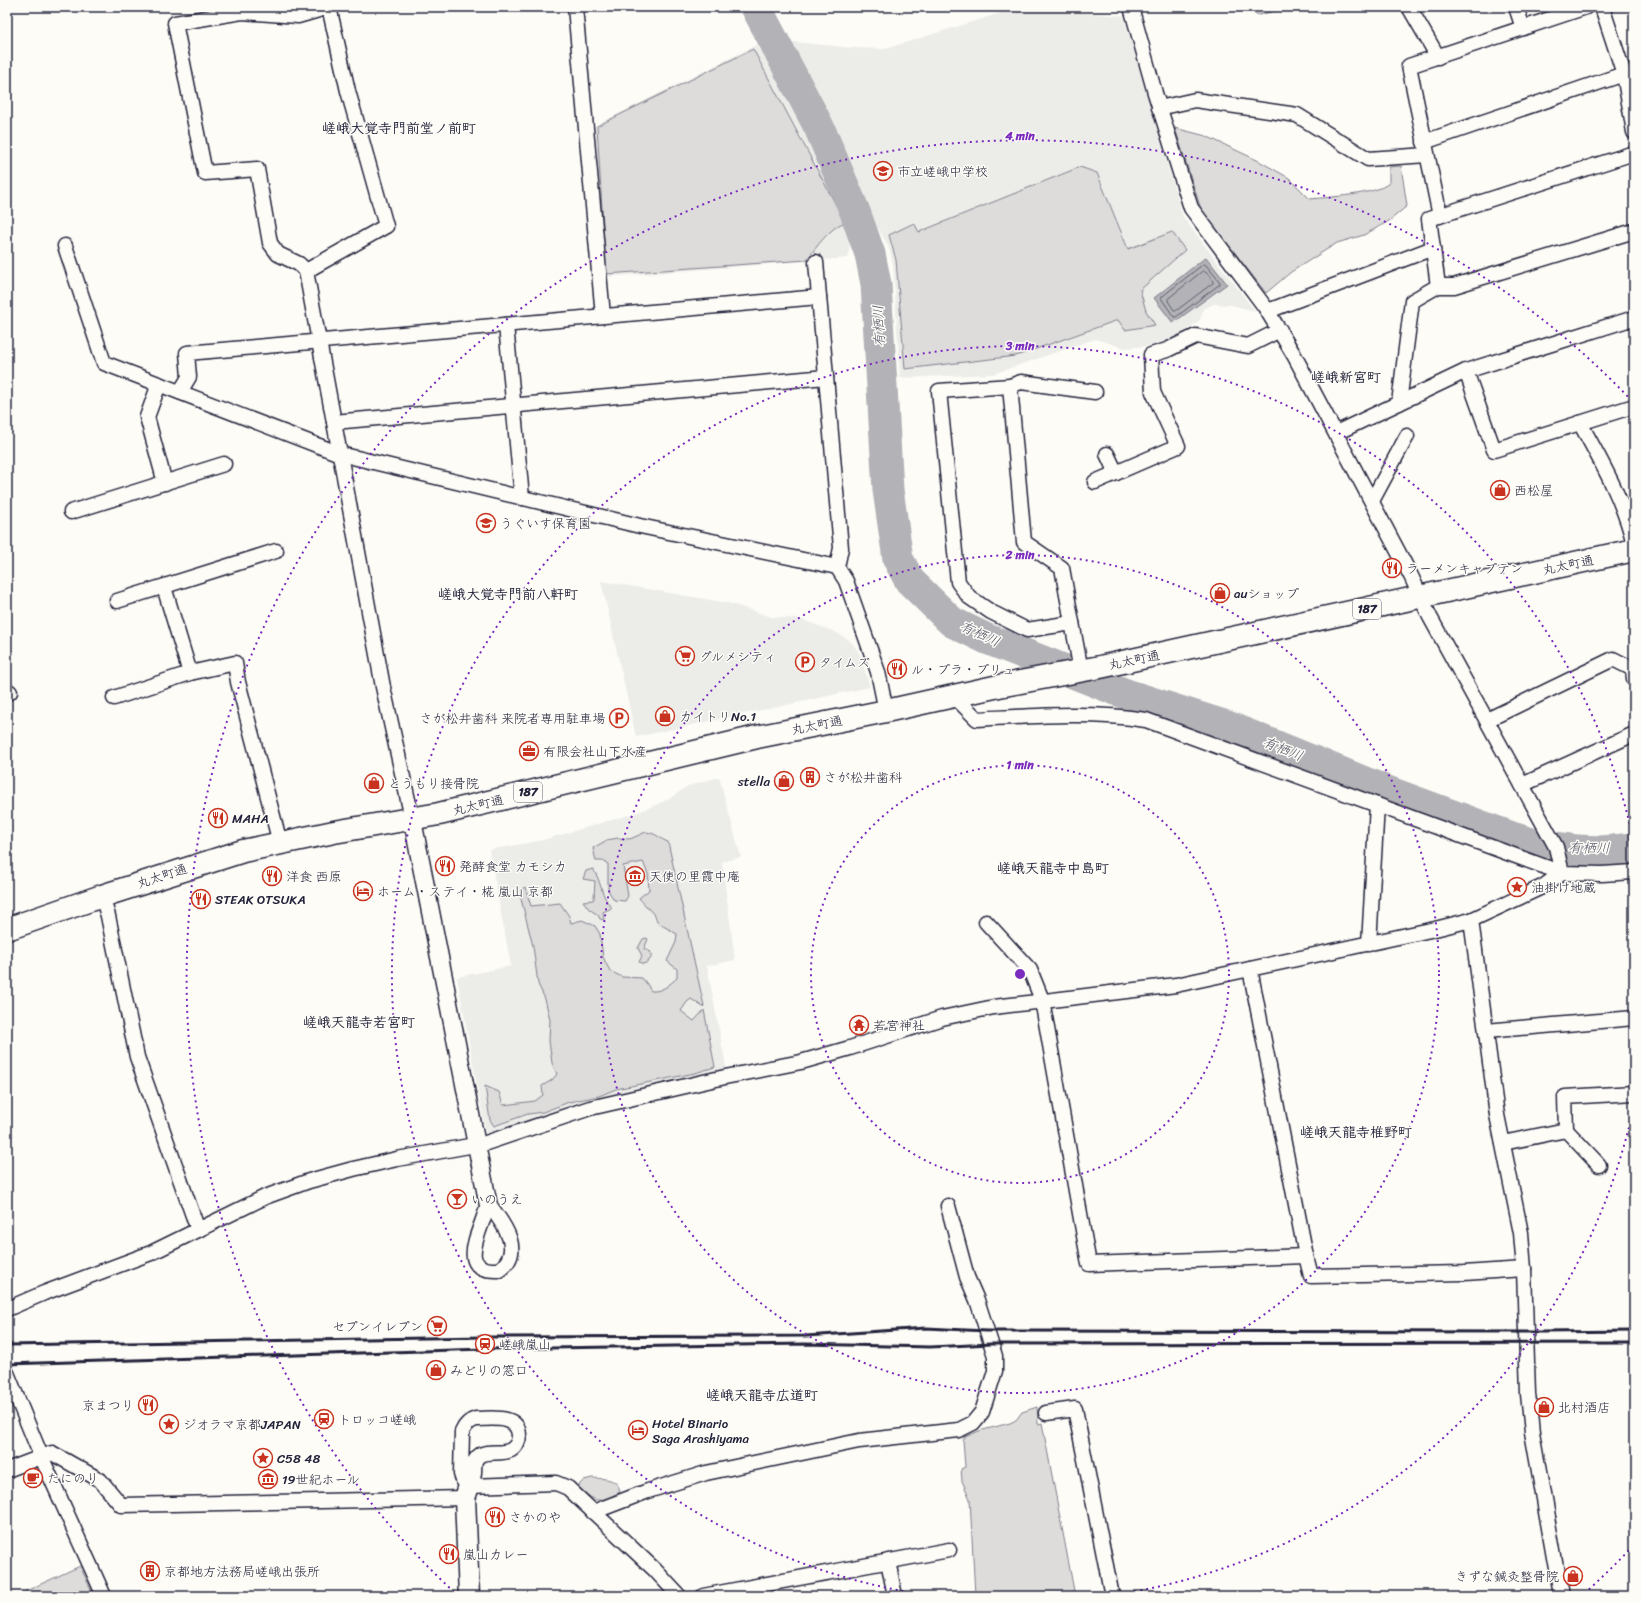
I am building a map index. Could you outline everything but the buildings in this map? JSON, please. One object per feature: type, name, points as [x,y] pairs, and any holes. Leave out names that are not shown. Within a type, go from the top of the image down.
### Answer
[{"type":"main road","name":"丸太町通","points":[[7,929],[102,896],[243,851],[457,810],[757,737],[1054,676],[1086,665],[1421,597],[1634,550]]},
{"type":"main road","points":[[467,1492],[469,1596]]},
{"type":"street","points":[[306,271],[386,226],[348,91],[329,7],[298,16],[242,12],[175,23],[205,173],[257,169],[270,243],[278,254],[299,264],[306,271],[382,687],[412,818],[488,1203]]},
{"type":"street","points":[[575,7],[603,316]]},
{"type":"street","points":[[1131,7],[1191,208],[1268,311],[1280,330],[1372,501],[1430,617],[1556,847],[1561,868]]},
{"type":"street","points":[[1409,7],[1438,57]]},
{"type":"street","points":[[1516,7],[1523,28]]},
{"type":"street","points":[[1440,216],[1409,66],[1586,7]]},
{"type":"street","points":[[1602,7],[1624,74],[1634,132]]},
{"type":"street","points":[[1160,108],[1195,100],[1297,115],[1368,159],[1426,149],[1624,74]]},
{"type":"street","points":[[1438,286],[1429,219],[1634,153]]},
{"type":"street","points":[[1399,403],[1412,301],[1438,286],[1454,286],[1634,231]]},
{"type":"street","points":[[65,246],[104,362],[340,454],[648,527],[837,568],[846,581],[878,672],[886,711]]},
{"type":"street","points":[[1268,311],[1433,248]]},
{"type":"street","points":[[816,262],[841,548],[837,568]]},
{"type":"street","points":[[180,392],[189,377],[187,353],[819,297]]},
{"type":"street","points":[[1336,433],[1466,372],[1634,318]]},
{"type":"street","points":[[506,325],[522,498]]},
{"type":"street","points":[[1095,482],[1178,446],[1153,392],[1151,355],[1167,350],[1196,336],[1248,346],[1280,330]]},
{"type":"street","points":[[1466,372],[1494,450],[1634,406]]},
{"type":"street","points":[[334,422],[826,377]]},
{"type":"street","points":[[1072,623],[1027,630],[991,612],[969,597],[958,582],[939,391],[1010,386],[1021,382],[1095,392]]},
{"type":"street","points":[[159,384],[147,417],[165,483]]},
{"type":"street","points":[[1010,386],[1024,542],[1062,568],[1072,623],[1086,665]]},
{"type":"street","points":[[1580,423],[1614,484],[1634,544]]},
{"type":"street","points":[[1372,501],[1407,436]]},
{"type":"street","points":[[1107,454],[1116,473]]},
{"type":"street","points":[[71,512],[224,464]]},
{"type":"street","points":[[117,602],[276,551]]},
{"type":"street","points":[[164,587],[190,673]]},
{"type":"street","points":[[1487,720],[1613,659],[1633,669],[1634,679]]},
{"type":"street","points":[[114,698],[190,673],[235,663],[238,682],[280,843]]},
{"type":"street","points":[[954,696],[977,719],[1057,716],[1120,716],[1146,720],[1377,805],[1561,868],[1602,874],[1634,872]]},
{"type":"street","points":[[1522,785],[1634,734]]},
{"type":"street","points":[[1369,944],[1377,805]]},
{"type":"street","points":[[7,1309],[44,1293],[151,1253],[265,1197],[309,1181],[397,1159],[486,1143],[590,1108],[725,1077],[801,1062],[850,1048],[942,1018],[994,1007],[1042,1000],[1176,986],[1471,920],[1544,886],[1561,868]]},
{"type":"street","points":[[102,896],[108,916],[137,1057],[198,1230]]},
{"type":"street","points":[[1471,920],[1497,1115],[1521,1233],[1524,1269],[1528,1394],[1532,1432],[1561,1596]]},
{"type":"street","points":[[986,922],[1030,970],[1042,1000],[1089,1264],[1306,1256]]},
{"type":"street","points":[[1250,969],[1311,1276],[1464,1273],[1524,1269]]},
{"type":"street","points":[[1486,1031],[1634,1018]]},
{"type":"street","points":[[1599,1165],[1566,1130],[1565,1097],[1634,1092]]},
{"type":"street","points":[[1503,1143],[1566,1130]]},
{"type":"street","points":[[593,1512],[648,1491],[706,1472],[859,1441],[958,1430],[974,1423],[982,1412],[995,1371],[995,1356],[977,1300],[967,1277],[948,1206]]},
{"type":"street","points":[[7,1373],[41,1456],[104,1596]]},
{"type":"street","points":[[1046,1413],[1075,1409],[1112,1596]]},
{"type":"street","points":[[476,1419],[508,1419],[514,1423],[518,1429],[518,1444],[506,1453],[488,1453],[481,1455],[476,1460],[473,1467],[474,1477],[467,1492],[461,1474],[462,1432],[464,1427],[471,1420],[476,1419]]},
{"type":"street","points":[[7,1470],[52,1453],[100,1480],[121,1505],[467,1492],[556,1483],[568,1488],[656,1570],[679,1596]]},
{"type":"street","points":[[703,1596],[949,1550]]},
{"type":"street","points":[[888,1561],[895,1596]]},
{"type":"shaded area","name":"市立嵯峨中学校","points":[[1020,7],[1061,7],[1063,11],[1124,16],[1183,217],[1255,311],[1231,305],[1213,304],[1203,310],[1200,320],[1174,340],[1161,345],[1125,348],[1095,339],[993,374],[900,378],[893,265],[889,248],[878,228],[851,236],[848,258],[605,277],[594,126],[756,45],[760,51],[783,42],[885,49]]},
{"type":"shaded area","points":[[1239,7],[1291,7],[1259,15]]},
{"type":"shaded area","points":[[753,49],[845,222],[828,233],[806,260],[606,274],[597,126]]},
{"type":"shaded area","points":[[1175,128],[1206,136],[1259,161],[1289,178],[1310,199],[1363,193],[1382,187],[1389,183],[1389,167],[1401,166],[1407,206],[1389,221],[1364,235],[1337,243],[1291,272],[1266,293],[1201,209]]},
{"type":"shaded area","points":[[1080,167],[1097,173],[1128,249],[1172,232],[1185,250],[1140,290],[1146,311],[1155,325],[1125,330],[1118,320],[1016,356],[905,369],[896,260],[889,235],[914,223],[919,232]]},
{"type":"shaded area","points":[[601,581],[728,603],[772,617],[800,619],[835,632],[849,640],[856,648],[860,655],[870,687],[636,737]]},
{"type":"shaded area","points":[[719,777],[741,857],[722,862],[735,960],[707,966],[727,1072],[570,1109],[486,1134],[457,977],[511,966],[489,850],[543,840],[639,812],[669,799],[688,786]]},
{"type":"shaded area","points":[[646,832],[654,834],[668,842],[704,1006],[703,1007],[691,999],[681,1011],[694,1021],[704,1010],[715,1067],[695,1073],[616,1089],[599,1096],[569,1102],[543,1112],[528,1114],[494,1126],[490,1120],[485,1086],[499,1092],[503,1105],[535,1101],[543,1095],[542,1086],[552,1080],[557,1074],[552,1063],[549,1041],[550,1020],[545,999],[538,984],[533,946],[519,891],[525,887],[531,906],[560,903],[569,916],[571,923],[582,920],[595,926],[600,934],[603,957],[610,971],[622,977],[642,978],[651,991],[662,989],[677,978],[677,969],[667,961],[676,942],[677,934],[658,923],[655,916],[639,898],[649,890],[648,874],[643,862],[623,866],[628,896],[625,901],[614,900],[608,890],[608,864],[603,861],[596,861],[593,848],[607,840],[618,838],[630,839]]},
{"type":"shaded area","points":[[593,869],[605,898],[612,908],[603,912],[604,920],[600,919],[598,915],[589,909],[583,901],[593,900],[594,898],[595,881],[583,879],[586,871]]},
{"type":"shaded area","points":[[643,939],[648,939],[644,949],[651,952],[650,954],[653,955],[648,962],[643,964],[639,962],[642,956],[638,948]]},
{"type":"shaded area","points":[[1037,1407],[1038,1424],[1042,1423],[1075,1596],[975,1596],[970,1499],[962,1481],[961,1469],[965,1467],[963,1440],[965,1437],[979,1431],[1010,1423],[1016,1420],[1022,1412]]},
{"type":"shaded area","points":[[592,1478],[613,1481],[619,1487],[620,1492],[602,1500],[590,1497],[579,1488],[579,1485],[584,1480]]},
{"type":"shaded area","points":[[80,1566],[94,1596],[15,1596]]},
{"type":"water","points":[[1206,257],[1227,284],[1173,323],[1154,298]]},
{"type":"waterway","name":"有栖川","points":[[756,7],[819,127],[855,212],[870,254],[876,284],[888,490],[898,559],[910,581],[952,622],[987,639],[1126,694],[1230,727],[1382,789],[1512,837],[1535,844],[1578,850],[1601,851],[1634,848]]},
{"type":"railway","points":[[7,1345],[485,1337],[806,1336],[926,1328],[987,1331],[1634,1331]]},
{"type":"railway","points":[[7,1364],[485,1349],[805,1344],[930,1347],[991,1344],[1634,1343]]},
{"type":"place","name":"市立嵯峨中学校","points":[[883,171]]},
{"type":"place","name":"西松屋","points":[[1500,490]]},
{"type":"place","name":"うぐいす保育園","points":[[486,523]]},
{"type":"place","name":"ラーメンキャプテン","points":[[1392,568]]},
{"type":"place","name":"auショップ","points":[[1220,593]]},
{"type":"place","name":"グルメシティ","points":[[685,656]]},
{"type":"place","name":"タイムズ","points":[[805,662]]},
{"type":"place","name":"ル・プラ・プリュ","points":[[897,669]]},
{"type":"place","name":"カイトリNo.1","points":[[665,716]]},
{"type":"place","name":"さが松井歯科 来院者専用駐車場","points":[[619,718]]},
{"type":"place","name":"有限会社山下水産","points":[[529,751]]},
{"type":"place","name":"さが松井歯科","points":[[810,777]]},
{"type":"place","name":"stella","points":[[784,781]]},
{"type":"place","name":"とうもり接骨院","points":[[374,783]]},
{"type":"place","name":"MAHA","points":[[218,818]]},
{"type":"place","name":"発酵食堂 カモシカ","points":[[445,866]]},
{"type":"place","name":"洋食 西原","points":[[272,876]]},
{"type":"place","name":"天使の里霞中庵","points":[[635,876]]},
{"type":"place","name":"油掛け地蔵","points":[[1517,887]]},
{"type":"place","name":"ホーム・ステイ・椛 嵐山 京都","points":[[363,891]]},
{"type":"place","name":"STEAK OTSUKA","points":[[201,899]]},
{"type":"place","name":"若宮神社","points":[[859,1025]]},
{"type":"place","name":"いのうえ","points":[[457,1199]]},
{"type":"place","name":"セブンイレブン","points":[[437,1326]]},
{"type":"place","name":"嵯峨嵐山","points":[[485,1344]]},
{"type":"place","name":"みどりの窓口","points":[[436,1370]]},
{"type":"place","name":"京まつり","points":[[148,1405]]},
{"type":"place","name":"北村酒店","points":[[1544,1407]]},
{"type":"place","name":"トロッコ嵯峨","points":[[324,1419]]},
{"type":"place","name":"ジオラマ京都JAPAN","points":[[169,1424]]},
{"type":"place","name":"Hotel Binario Saga Arashiyama","points":[[638,1430]]},
{"type":"place","name":"C58 48","points":[[263,1458]]},
{"type":"place","name":"たにのり","points":[[33,1478]]},
{"type":"place","name":"19世紀ホール","points":[[268,1479]]},
{"type":"place","name":"さかのや","points":[[495,1517]]},
{"type":"place","name":"嵐山カレー","points":[[449,1554]]},
{"type":"place","name":"京都地方法務局嵯峨出張所","points":[[150,1571]]},
{"type":"place","name":"きずな鍼灸整骨院","points":[[1573,1576]]},
{"type":"district","name":"嵯峨大覚寺門前堂ノ前町","points":[[399,128]]},
{"type":"district","name":"嵯峨新宮町","points":[[1346,377]]},
{"type":"district","name":"嵯峨大覚寺門前八軒町","points":[[508,594]]},
{"type":"district","name":"嵯峨天龍寺中島町","points":[[1053,868]]},
{"type":"district","name":"嵯峨天龍寺若宮町","points":[[359,1022]]},
{"type":"district","name":"嵯峨天龍寺椎野町","points":[[1356,1132]]},
{"type":"district","name":"嵯峨天龍寺広道町","points":[[762,1395]]}]
